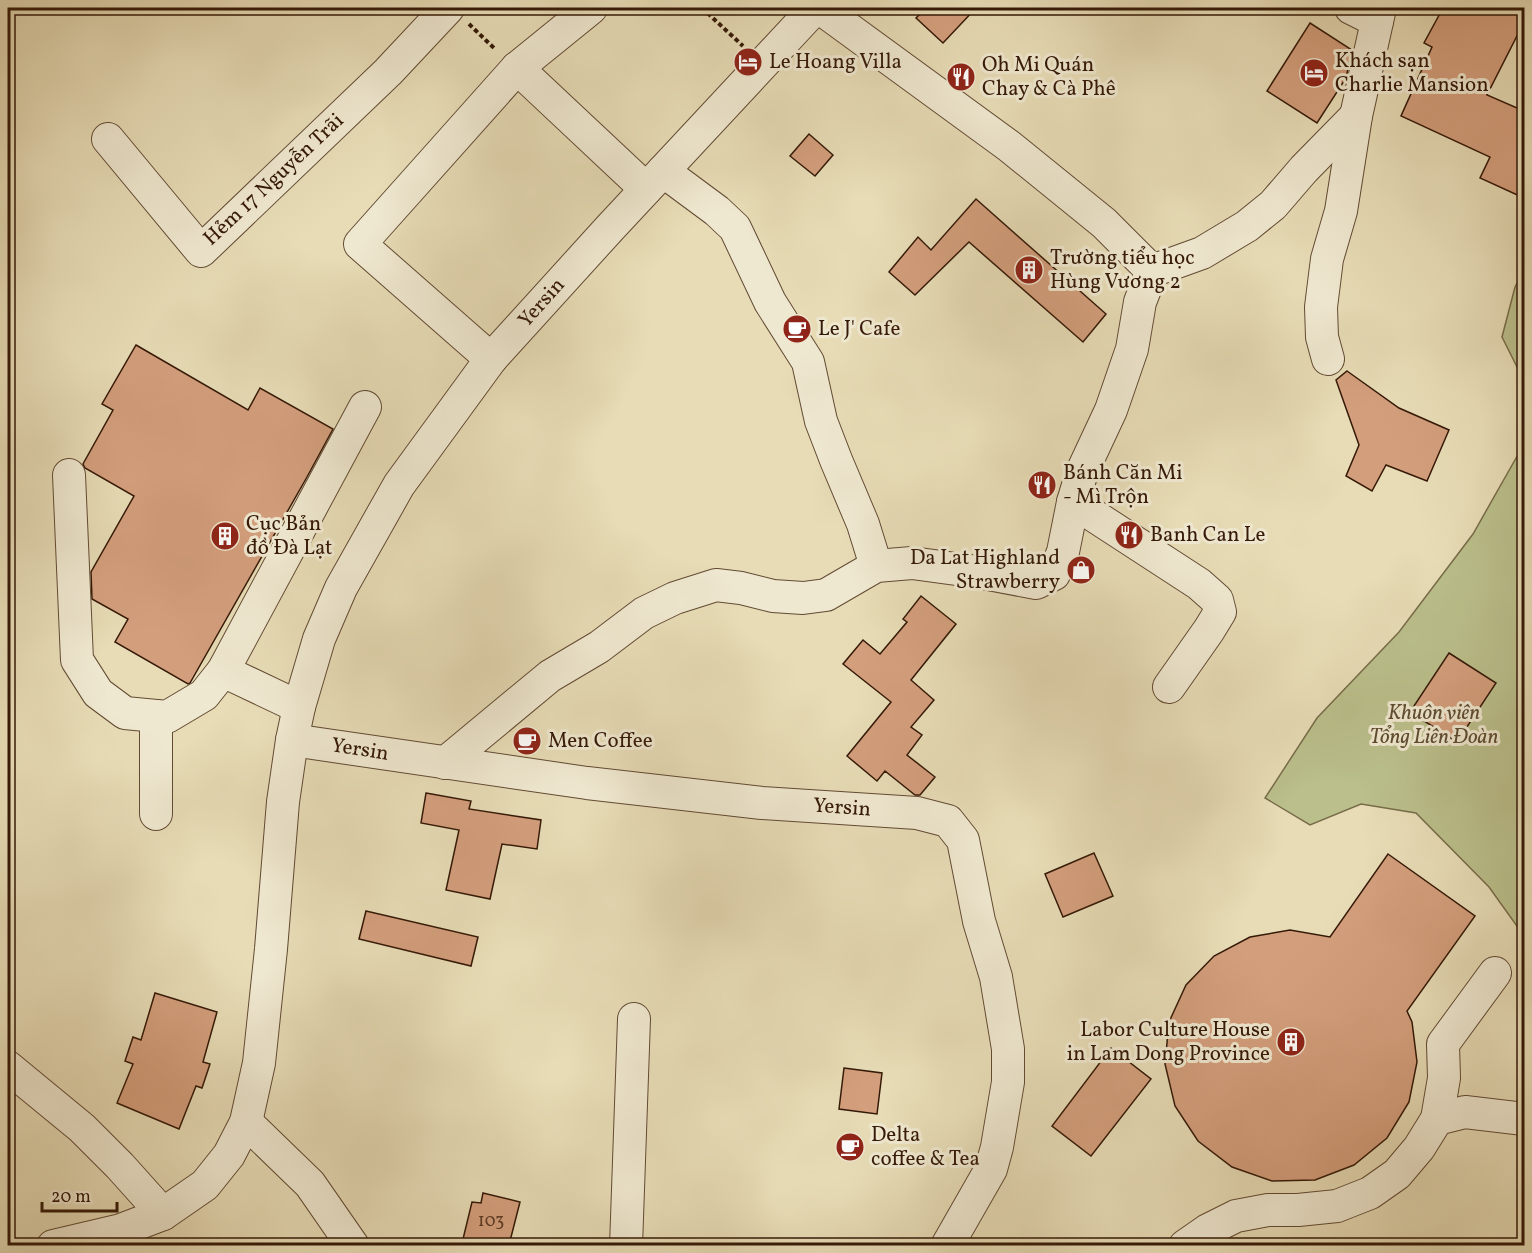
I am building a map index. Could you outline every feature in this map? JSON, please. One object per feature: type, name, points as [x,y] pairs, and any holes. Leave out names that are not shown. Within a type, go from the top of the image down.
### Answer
[{"type":"street","points":[[491,359],[360,244],[517,68],[591,8]]},
{"type":"street","name":"Yersin","points":[[53,1245],[121,1230],[124,1236],[163,1214],[204,1185],[228,1155],[246,1122],[259,1064],[283,802],[299,707],[319,639],[345,580],[399,485],[491,359],[815,8]]},
{"type":"street","points":[[820,8],[1009,147],[1104,223],[1152,271]]},
{"type":"street","points":[[1328,359],[1322,337],[1321,307],[1327,259],[1341,211],[1369,12]]},
{"type":"street","name":"Hẻm 17 Nguyễn Trãi","points":[[108,139],[201,251],[388,72],[458,15]]},
{"type":"street","points":[[517,68],[655,180],[717,211],[735,228],[770,302],[808,362],[821,421],[863,524],[876,566]]},
{"type":"street","points":[[445,763],[550,676],[599,647],[644,613],[675,598],[716,585],[773,596],[803,598],[826,595],[876,566],[912,563],[1036,583],[1054,574],[1063,552],[1082,471],[1111,410],[1132,349],[1140,302],[1152,271],[1202,253],[1247,226],[1273,205],[1356,116]]},
{"type":"street","points":[[69,475],[77,660],[98,693],[125,713],[167,717],[204,695],[223,671],[365,407]]},
{"type":"street","points":[[1073,502],[1199,584],[1217,600],[1220,612],[1169,687]]},
{"type":"street","points":[[223,671],[299,707]]},
{"type":"street","points":[[156,716],[156,814]]},
{"type":"street","name":"Yersin","points":[[292,740],[587,783],[762,802],[917,813],[948,821],[963,840],[979,921],[996,977],[1008,1049],[1008,1082],[991,1169],[952,1237]]},
{"type":"street","points":[[1185,1245],[1236,1216],[1268,1210],[1337,1206],[1370,1193],[1397,1174],[1419,1148],[1437,1119],[1444,1078],[1443,1044],[1495,974]]},
{"type":"street","points":[[626,1245],[634,1018]]},
{"type":"street","points":[[8,1067],[82,1128],[163,1214]]},
{"type":"street","points":[[1437,1119],[1465,1112],[1524,1119]]},
{"type":"street","points":[[246,1122],[310,1184],[353,1245]]},
{"type":"path","points":[[702,8],[763,64]]},
{"type":"path","points":[[458,15],[517,68]]},
{"type":"green space","points":[[1524,270],[1524,381],[1502,337],[1515,287]]},
{"type":"green space","name":"Khuôn viên Tổng Liên Đoàn","points":[[1524,444],[1524,936],[1489,887],[1416,813],[1361,804],[1310,825],[1265,798],[1317,718],[1399,632],[1473,534]]},
{"type":"building","points":[[926,8],[976,8],[943,43],[916,18]]},
{"type":"building","points":[[1443,8],[1524,8],[1524,22],[1487,95],[1524,111],[1524,198],[1480,178],[1490,157],[1401,116],[1432,47],[1424,43]]},
{"type":"building","name":"Khách sạn Charlie Mansion","points":[[1310,23],[1352,50],[1346,78],[1317,123],[1267,91]]},
{"type":"building","points":[[809,134],[833,155],[815,176],[790,156]]},
{"type":"building","name":"Trường tiểu học Hùng Vương 2","points":[[976,199],[1106,314],[1083,342],[969,242],[915,295],[889,272],[918,237],[931,250]]},
{"type":"building","points":[[136,345],[248,410],[260,388],[333,429],[188,684],[115,642],[128,619],[92,599],[91,572],[134,496],[85,468],[83,464],[113,410],[102,404]]},
{"type":"building","points":[[1347,371],[1399,408],[1449,430],[1427,481],[1386,465],[1372,491],[1346,476],[1359,445],[1336,380]]},
{"type":"building","points":[[921,596],[956,624],[911,680],[934,700],[911,727],[922,735],[907,755],[935,777],[920,795],[915,795],[885,771],[877,781],[847,756],[891,702],[843,664],[863,640],[880,654],[907,622],[903,619]]},
{"type":"building","points":[[1449,653],[1496,683],[1457,742],[1410,712]]},
{"type":"building","points":[[426,793],[471,801],[469,809],[541,820],[537,849],[502,844],[490,899],[446,890],[459,830],[421,823]]},
{"type":"building","points":[[1094,853],[1113,896],[1063,917],[1045,874]]},
{"type":"building","name":"Labor Culture House in Lam Dong Province","points":[[1388,854],[1475,916],[1407,1011],[1412,1022],[1417,1062],[1409,1102],[1387,1138],[1354,1165],[1315,1180],[1272,1181],[1232,1167],[1198,1141],[1175,1106],[1165,1064],[1169,1022],[1186,985],[1214,956],[1250,937],[1290,930],[1330,937]]},
{"type":"building","points":[[366,911],[478,937],[471,966],[359,939]]},
{"type":"building","points":[[155,993],[217,1012],[203,1062],[210,1064],[202,1088],[196,1086],[179,1129],[117,1103],[133,1064],[125,1061],[133,1037],[141,1040]]},
{"type":"building","points":[[1111,1048],[1151,1079],[1091,1156],[1052,1126]]},
{"type":"building","points":[[844,1068],[882,1073],[877,1114],[839,1109]]},
{"type":"building","points":[[483,1193],[520,1202],[509,1245],[469,1245],[470,1241],[463,1239],[472,1202],[481,1203]]},
{"type":"place","name":"Le Hoang Villa","points":[[748,62]]},
{"type":"place","name":"Khách sạn Charlie Mansion","points":[[1314,73]]},
{"type":"place","name":"Oh Mi Quán Chay & Cà Phê","points":[[961,77]]},
{"type":"place","name":"Trường tiểu học Hùng Vương 2","points":[[1029,270]]},
{"type":"place","name":"Le J' Cafe","points":[[797,329]]},
{"type":"place","name":"Bánh Căn Mi - Mì Trộn","points":[[1042,485]]},
{"type":"place","name":"Banh Can Le","points":[[1129,535]]},
{"type":"place","name":"Cục Bản đồ Đà Lạt","points":[[225,536]]},
{"type":"place","name":"Da Lat Highland Strawberry","points":[[1081,570]]},
{"type":"place","name":"Men Coffee","points":[[527,741]]},
{"type":"place","name":"Labor Culture House in Lam Dong Province","points":[[1291,1042]]},
{"type":"place","name":"Delta coffee & Tea","points":[[850,1147]]}]
